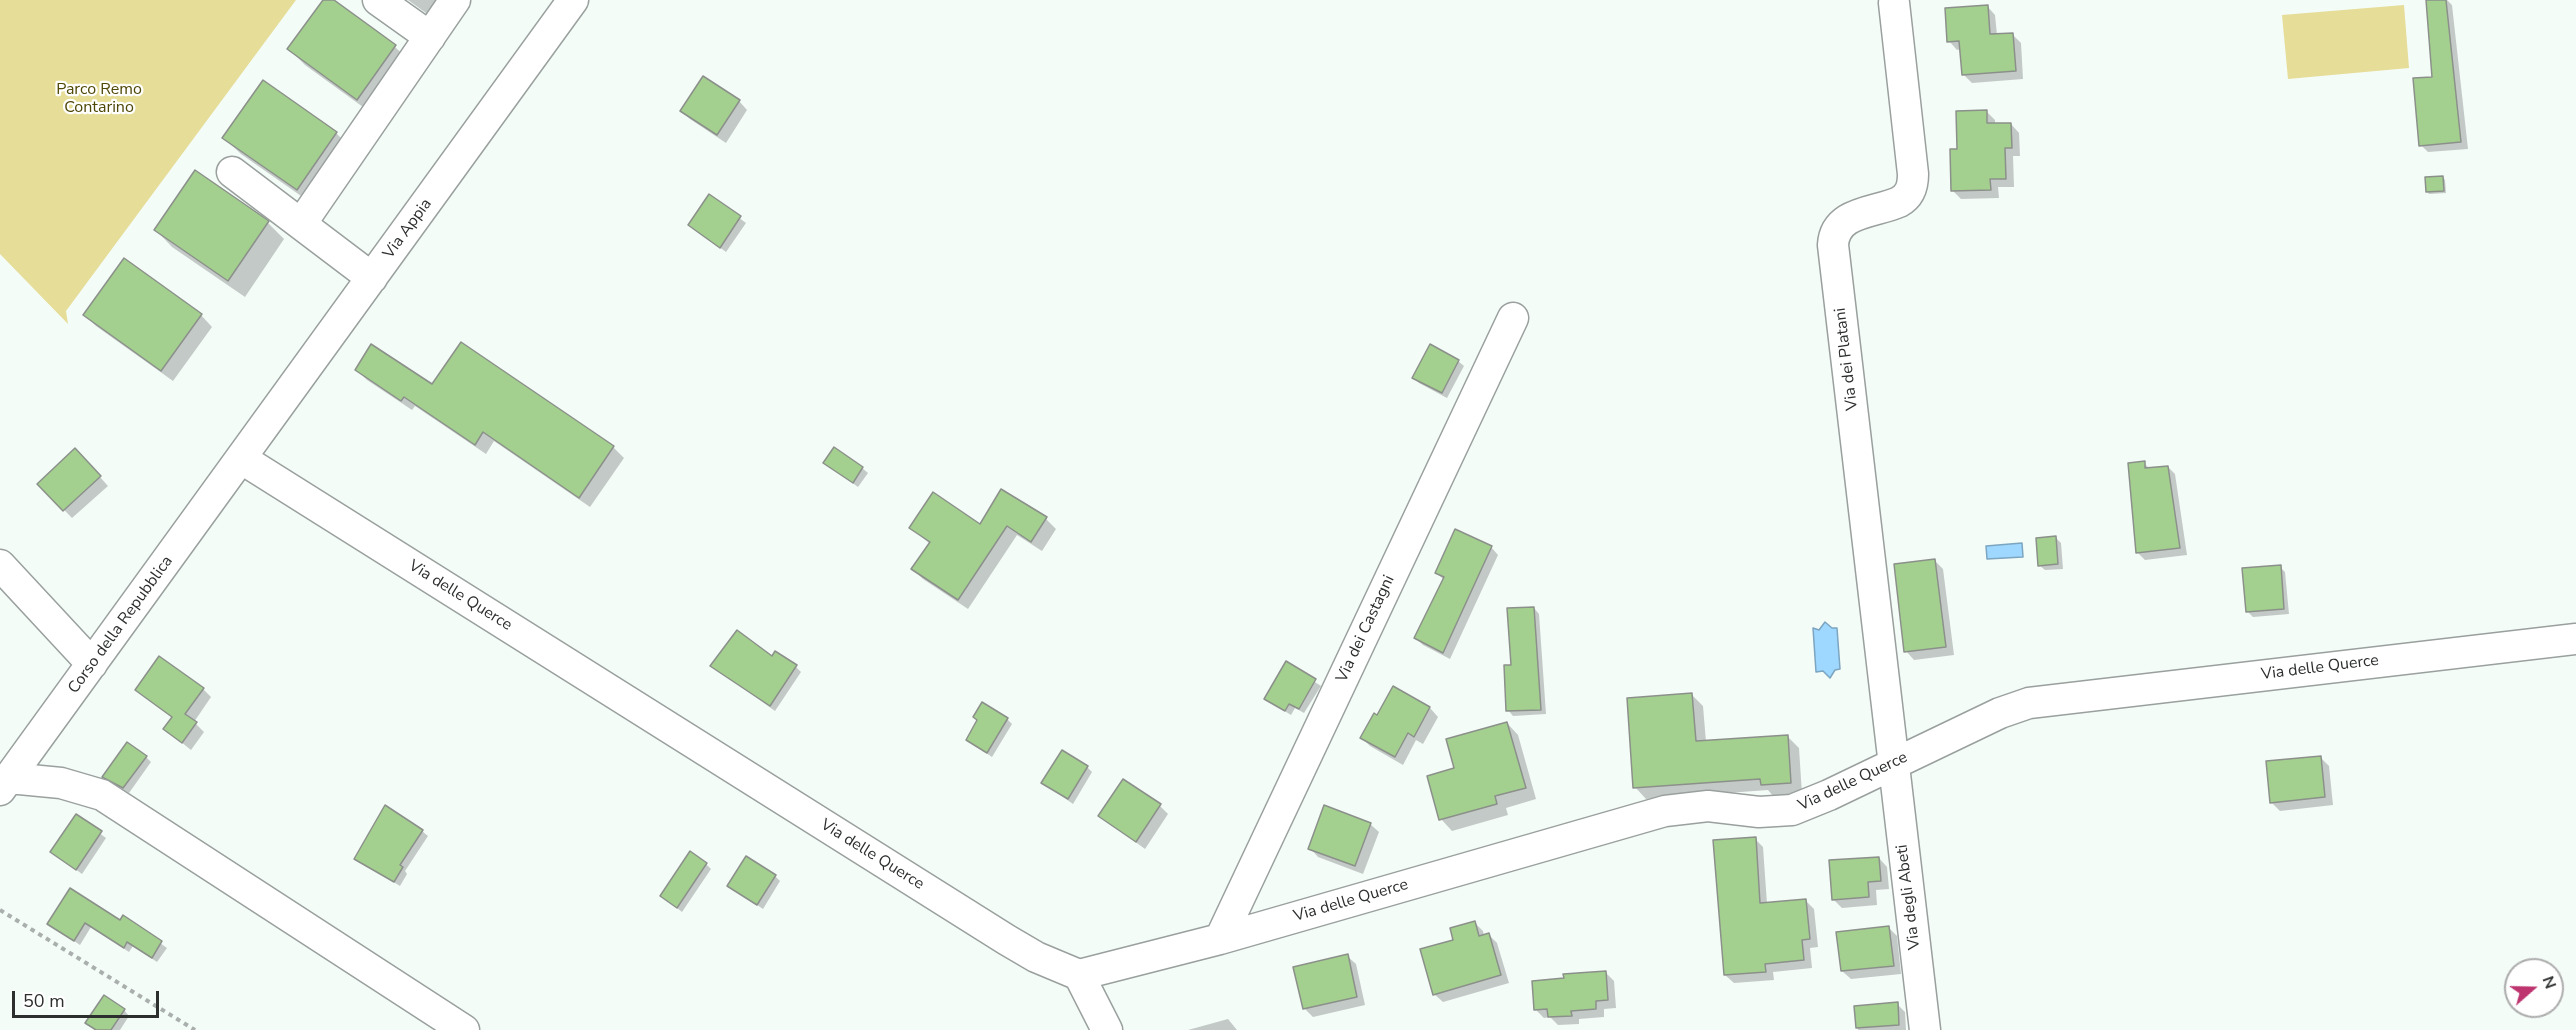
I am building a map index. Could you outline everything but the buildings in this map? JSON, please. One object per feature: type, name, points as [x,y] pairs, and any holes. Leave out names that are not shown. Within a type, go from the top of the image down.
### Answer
[{"type":"street","points":[[378,0],[430,37]]},
{"type":"street","points":[[302,224],[455,0]]},
{"type":"street","name":"Via Appia","points":[[242,459],[573,0]]},
{"type":"street","name":"Via dei Platani","points":[[1894,3],[1913,174],[1912,187],[1905,199],[1851,217],[1842,223],[1835,233],[1833,245],[1894,763]]},
{"type":"street","points":[[232,172],[372,278]]},
{"type":"street","name":"Via dei Castagni","points":[[1220,939],[1513,318]]},
{"type":"street","name":"Via delle Querce","points":[[242,459],[1007,940],[1036,957],[1079,975],[1220,939],[1674,809],[1708,806],[1759,812],[1792,810],[1829,795],[2000,713],[2038,702],[2576,639]]},
{"type":"street","name":"Corso della Repubblica","points":[[5,784],[242,459]]},
{"type":"street","points":[[0,565],[92,664]]},
{"type":"street","name":"Via degli Abeti","points":[[1894,763],[1924,1030]]},
{"type":"street","points":[[5,784],[61,783],[102,795],[464,1030]]},
{"type":"street","points":[[1079,975],[1107,1030]]},
{"type":"path","points":[[0,910],[195,1030]]},
{"type":"green space","name":"Parco Remo Contarino","points":[[0,0],[296,0],[66,311],[68,324],[0,254]]},
{"type":"green space","points":[[2404,5],[2409,68],[2288,79],[2282,15]]},
{"type":"water","points":[[2022,543],[2023,557],[1987,559],[1986,546]]},
{"type":"water","points":[[1825,622],[1832,628],[1837,628],[1840,669],[1835,670],[1830,678],[1823,671],[1816,672],[1813,628],[1819,630]]}]
